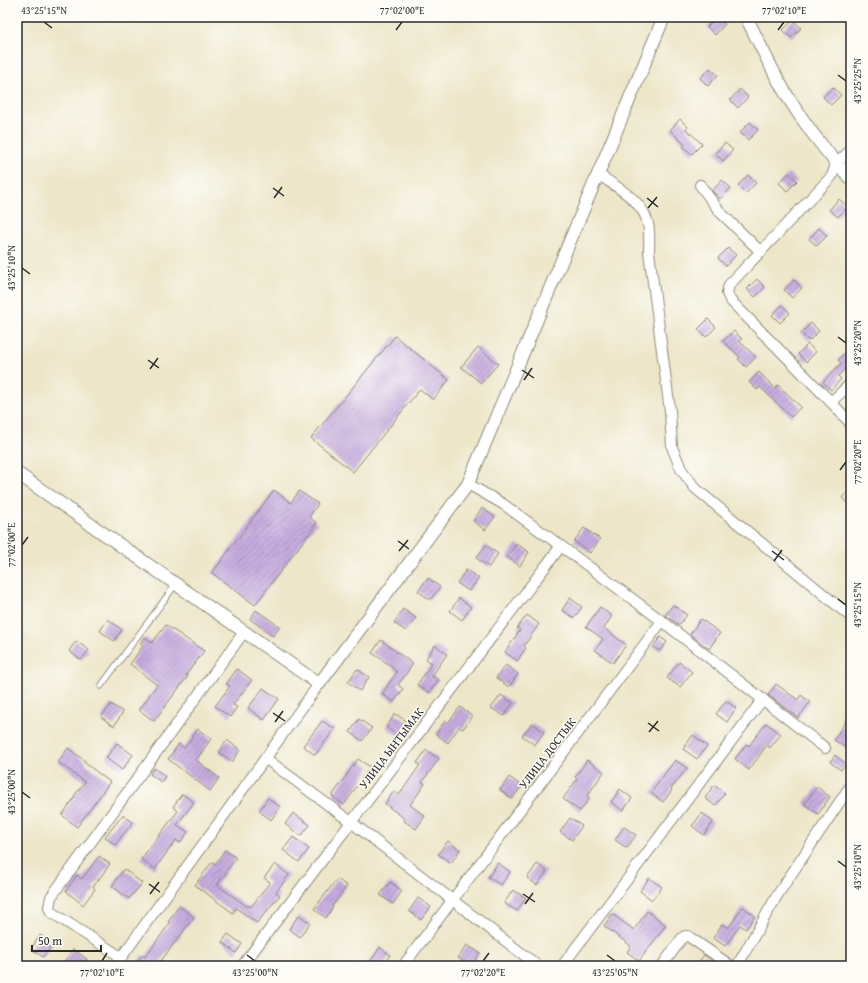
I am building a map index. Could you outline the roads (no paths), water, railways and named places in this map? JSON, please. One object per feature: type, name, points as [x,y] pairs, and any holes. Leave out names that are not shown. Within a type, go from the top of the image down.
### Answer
[{"type":"street","points":[[115,966],[319,684],[468,484],[664,17]]},
{"type":"street","points":[[746,17],[777,78],[800,116],[836,164],[851,179]]},
{"type":"street","points":[[851,150],[836,164],[832,176],[729,285],[727,293],[730,300],[851,424]]},
{"type":"street","points":[[598,174],[628,195],[644,213],[649,226],[649,252],[670,411],[672,447],[681,468],[695,488],[851,617]]},
{"type":"street","points":[[700,185],[720,212],[760,252]]},
{"type":"street","points":[[831,402],[851,382]]},
{"type":"street","points":[[17,473],[319,684]]},
{"type":"street","points":[[468,484],[503,504],[561,546],[662,621],[825,748]]},
{"type":"street","name":"УЛИЦА ЫНТЫМАК","points":[[242,966],[561,546]]},
{"type":"street","name":"УЛИЦА ДОСТЫК","points":[[403,966],[662,621]]},
{"type":"street","points":[[121,957],[51,912],[48,907],[51,897],[244,632]]},
{"type":"street","points":[[562,966],[763,699]]},
{"type":"street","points":[[265,758],[351,822],[538,966]]},
{"type":"street","points":[[737,966],[778,894],[851,785]]},
{"type":"street","points":[[662,966],[685,936],[688,936],[731,966]]},
{"type":"lane","points":[[101,686],[176,583]]}]
